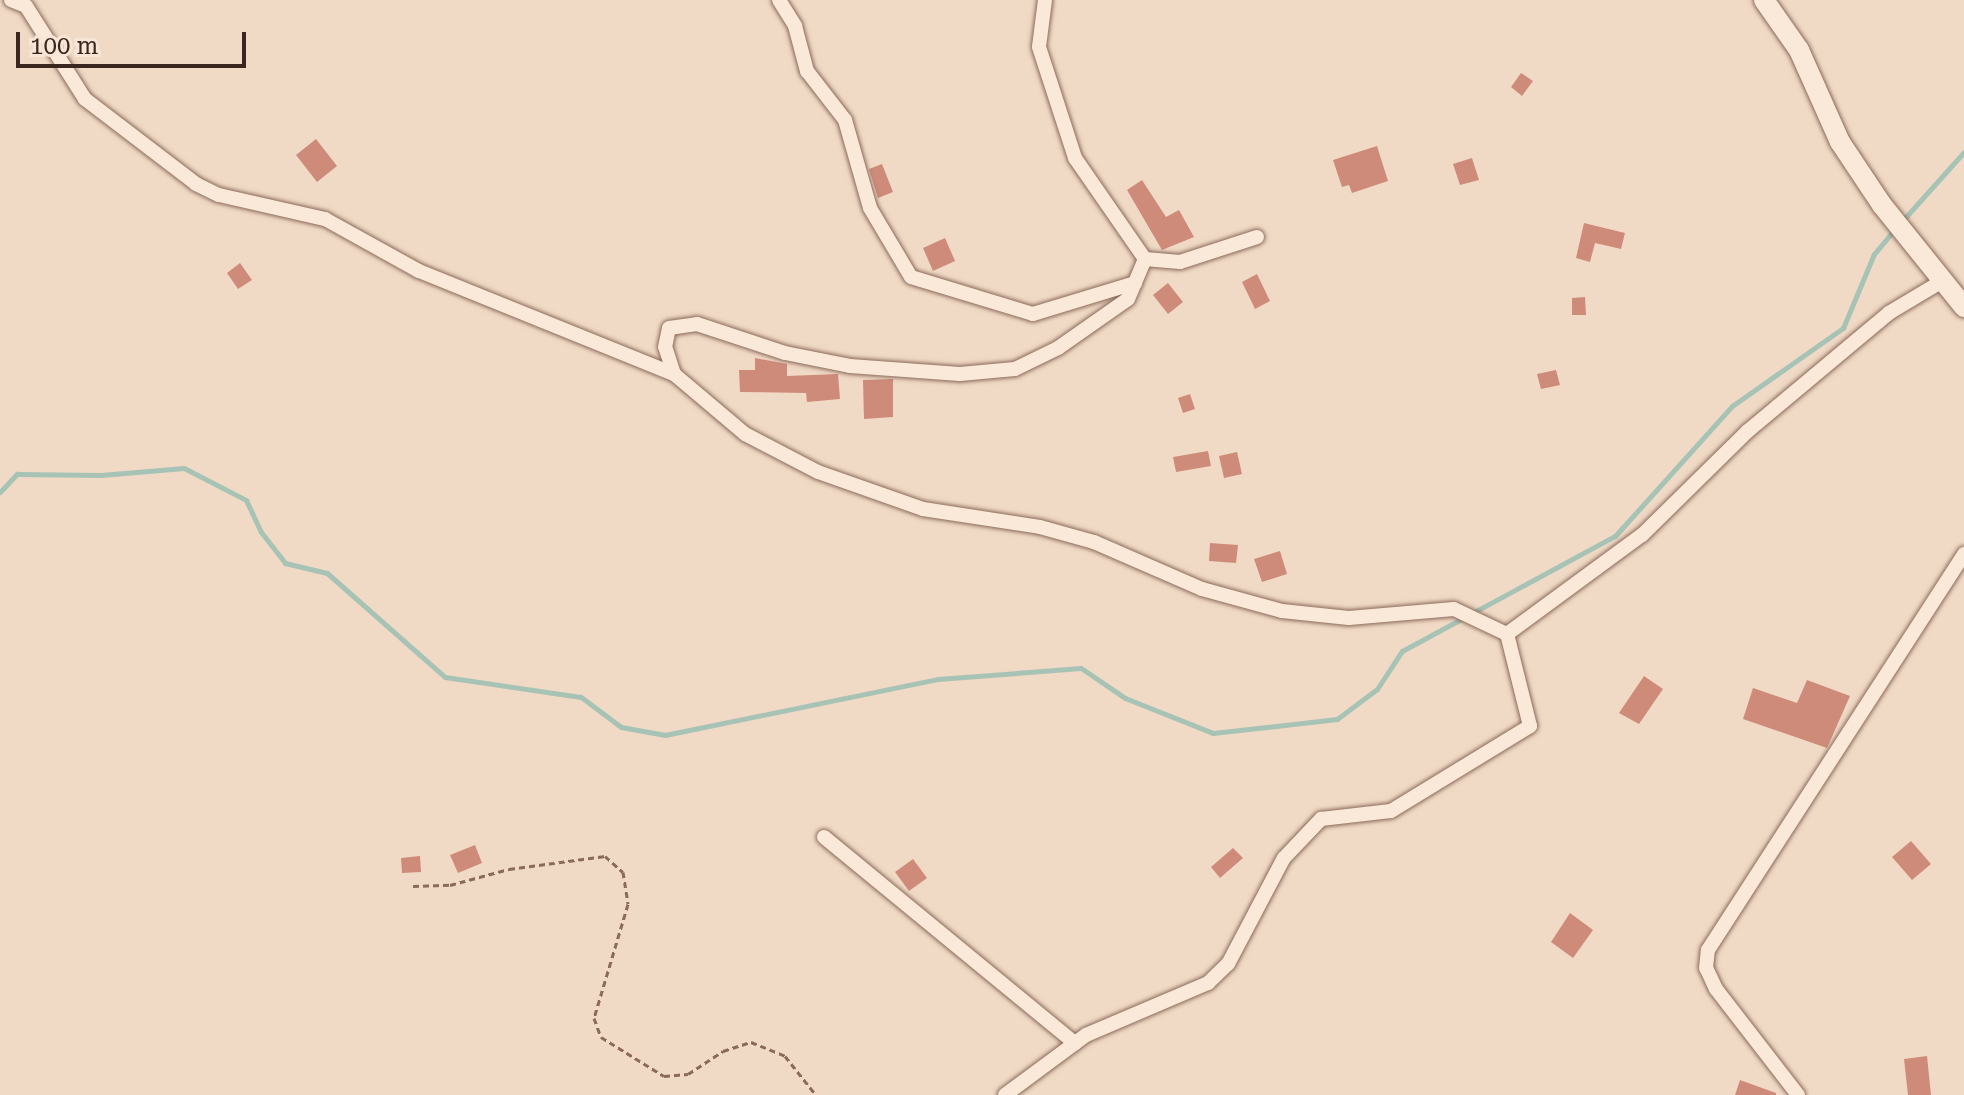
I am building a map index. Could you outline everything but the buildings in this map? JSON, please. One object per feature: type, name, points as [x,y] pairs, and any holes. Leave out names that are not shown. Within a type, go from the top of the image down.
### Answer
[{"type":"main road","points":[[1764,0],[1799,50],[1840,142],[1882,205],[1964,307]]},
{"type":"street","points":[[11,0],[26,6],[85,99],[196,184],[219,195],[325,219],[419,271],[674,374],[745,434],[818,472],[923,509],[1080,538],[1202,589],[1282,611],[1349,618],[1457,610],[1507,634]]},
{"type":"street","points":[[779,0],[795,26],[807,71],[845,120],[870,208],[911,277],[1033,314],[1135,283]]},
{"type":"street","points":[[1045,0],[1039,47],[1075,158],[1145,259]]},
{"type":"street","points":[[1145,259],[1180,262],[1257,237]]},
{"type":"street","points":[[674,374],[665,347],[669,328],[697,324],[785,353],[850,366],[960,374],[1015,369],[1058,348],[1128,299],[1145,259]]},
{"type":"street","points":[[1507,634],[1642,535],[1748,431],[1889,313],[1944,280]]},
{"type":"street","points":[[1798,1095],[1716,989],[1706,968],[1708,950],[1964,554]]},
{"type":"street","points":[[1005,1095],[1075,1043],[1140,1009],[1208,983],[1228,964],[1284,858],[1314,824],[1391,811],[1530,726],[1507,634]]},
{"type":"street","points":[[824,837],[1075,1043]]},
{"type":"path","points":[[413,886],[450,885],[509,869],[605,856],[623,872],[628,904],[594,1018],[601,1037],[664,1076],[688,1074],[723,1051],[751,1042],[785,1056],[816,1095]]},
{"type":"waterway","points":[[1903,220],[1964,152]]},
{"type":"waterway","points":[[0,492],[17,474],[101,475],[184,468],[246,500],[261,532],[285,563],[327,573],[445,677],[581,697],[621,727],[665,735],[938,679],[1081,668],[1125,698],[1213,733],[1337,719],[1377,689],[1402,651],[1615,536],[1732,406],[1843,328],[1874,254],[1896,228]]}]
